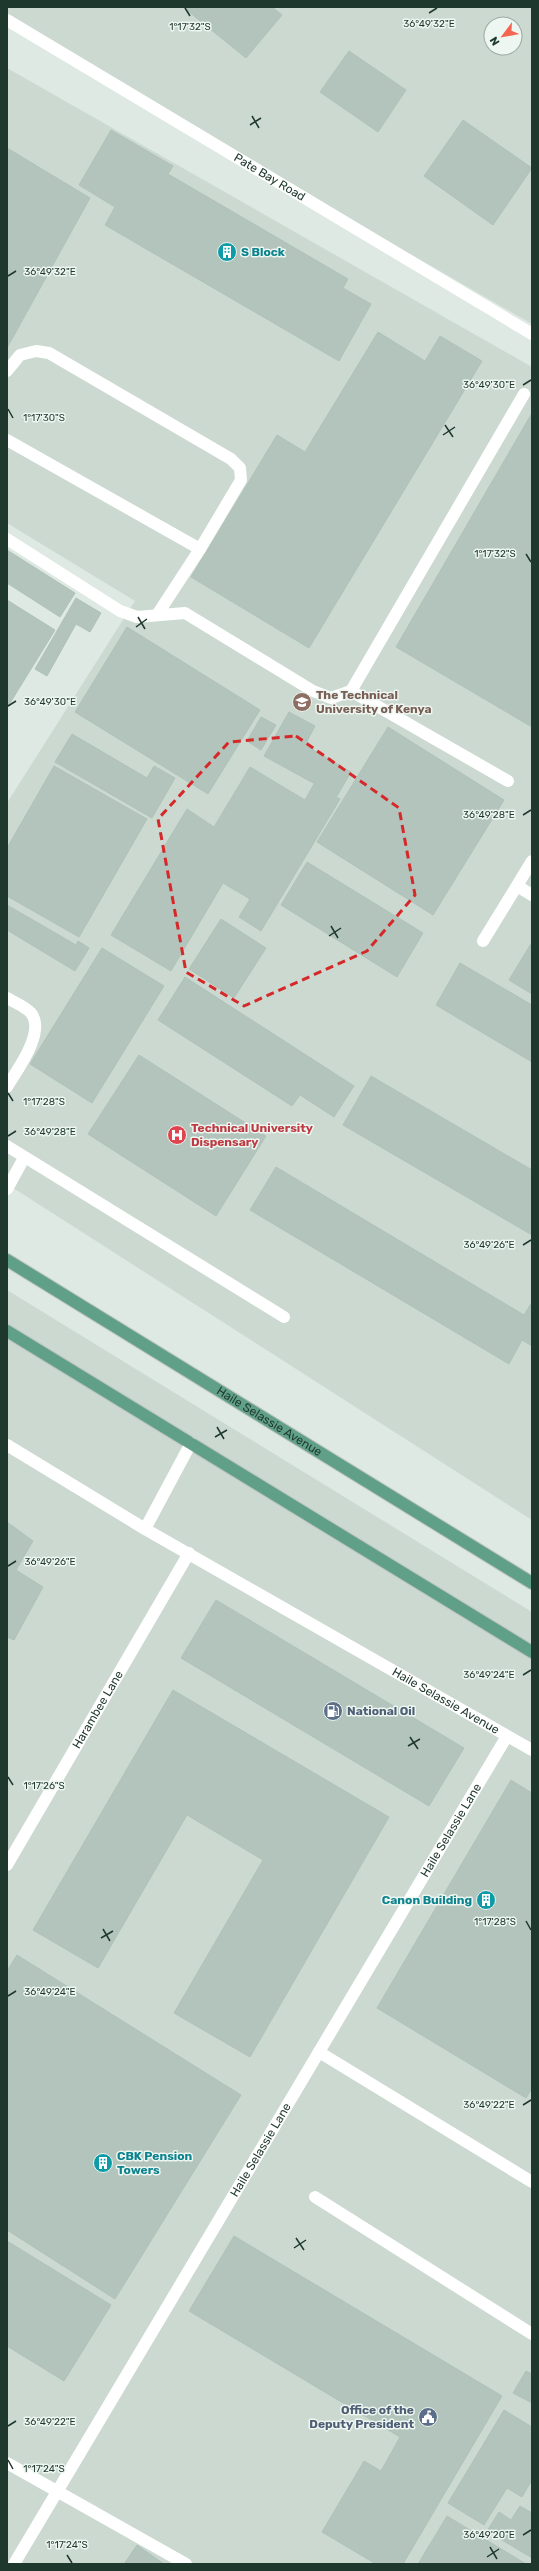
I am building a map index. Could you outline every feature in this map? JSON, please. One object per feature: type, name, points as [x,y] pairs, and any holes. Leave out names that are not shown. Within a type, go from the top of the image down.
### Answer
[{"type":"main road","name":"Haile Selassie Avenue","points":[[7,1260],[532,1583]]},
{"type":"main road","points":[[7,1331],[532,1652]]},
{"type":"lane","name":"Pate Bay Road","points":[[7,20],[532,334]]},
{"type":"lane","points":[[7,371],[20,355],[36,351],[49,353],[231,459],[240,468],[241,480],[200,549],[157,615]]},
{"type":"lane","points":[[7,539],[120,611],[137,617],[185,613],[313,691],[331,698],[351,691],[524,394]]},
{"type":"lane","points":[[7,440],[200,549]]},
{"type":"lane","points":[[351,691],[508,781]]},
{"type":"lane","points":[[483,941],[532,861]]},
{"type":"lane","points":[[517,886],[532,895]]},
{"type":"lane","points":[[7,998],[31,1012],[36,1023],[33,1041],[7,1087]]},
{"type":"lane","points":[[7,1146],[24,1158],[284,1317]]},
{"type":"lane","points":[[7,1189],[24,1158]]},
{"type":"lane","name":"Haile Selassie Avenue","points":[[7,1444],[145,1529],[532,1750]]},
{"type":"lane","points":[[145,1529],[191,1444]]},
{"type":"lane","name":"Harambee Lane","points":[[7,1865],[189,1553]]},
{"type":"lane","name":"Haile Selassie Lane","points":[[14,2564],[507,1736]]},
{"type":"lane","points":[[319,2052],[532,2182]]},
{"type":"lane","points":[[315,2197],[532,2334]]},
{"type":"lane","points":[[7,2463],[186,2564]]},
{"type":"highlighted area","points":[[296,736],[399,808],[415,895],[367,951],[244,1006],[186,972],[158,819],[229,742]]},
{"type":"shaded area","points":[[7,7],[532,7],[532,324],[7,22]]},
{"type":"shaded area","name":"The Technical University of Kenya","points":[[7,68],[532,367],[532,1520],[7,1184],[7,803],[135,601],[7,523]]},
{"type":"shaded area","points":[[7,1290],[532,1612],[532,2564],[7,2564]]},
{"type":"building","points":[[183,7],[272,7],[282,15],[246,58]]},
{"type":"building","points":[[349,51],[406,90],[378,132],[320,92]]},
{"type":"building","points":[[463,120],[532,168],[493,225],[424,176]]},
{"type":"building","name":"S Block","points":[[111,130],[173,166],[168,174],[348,279],[343,288],[371,304],[339,361],[105,225],[115,207],[79,185]]},
{"type":"building","points":[[7,148],[90,198],[7,348]]},
{"type":"building","points":[[378,332],[425,361],[440,336],[482,361],[309,648],[191,577],[277,435],[305,452]]},
{"type":"building","points":[[532,413],[532,727],[396,647]]},
{"type":"building","points":[[7,550],[75,593],[60,617],[7,583]]},
{"type":"building","points":[[76,598],[101,613],[90,632],[76,624],[47,676],[35,669]]},
{"type":"building","points":[[7,600],[55,630],[7,708]]},
{"type":"building","points":[[127,627],[260,710],[208,794],[75,712]]},
{"type":"building","points":[[289,712],[315,726],[305,745],[351,772],[337,796],[264,756]]},
{"type":"building","points":[[261,717],[276,725],[261,750],[247,741]]},
{"type":"building","points":[[388,727],[504,800],[433,915],[317,842]]},
{"type":"building","points":[[72,734],[147,778],[154,766],[175,778],[152,818],[55,762]]},
{"type":"building","points":[[54,766],[147,819],[79,937],[7,896],[7,848]]},
{"type":"building","points":[[250,767],[305,800],[314,784],[340,799],[261,931],[239,917],[250,899],[223,883],[171,971],[111,935],[187,809],[214,827]]},
{"type":"building","points":[[307,862],[423,933],[397,977],[281,905]]},
{"type":"building","points":[[7,905],[76,945],[78,941],[89,948],[75,971],[7,930]]},
{"type":"building","points":[[221,919],[266,948],[234,998],[189,969]]},
{"type":"building","points":[[532,942],[532,994],[509,980]]},
{"type":"building","points":[[102,948],[164,986],[92,1103],[30,1064]]},
{"type":"building","points":[[460,963],[532,1005],[532,1062],[436,1005]]},
{"type":"building","points":[[185,977],[354,1086],[334,1117],[300,1095],[292,1106],[158,1020]]},
{"type":"building","name":"Technical University Dispensary","points":[[139,1055],[266,1136],[216,1216],[88,1134]]},
{"type":"building","points":[[371,1076],[532,1170],[532,1235],[343,1125]]},
{"type":"building","points":[[276,1167],[524,1315],[532,1302],[532,1346],[522,1340],[509,1364],[250,1210]]},
{"type":"building","points":[[7,1522],[33,1541],[16,1570],[43,1587],[14,1640],[7,1637]]},
{"type":"building","points":[[216,1600],[464,1748],[429,1806],[181,1658]]},
{"type":"building","points":[[173,1690],[389,1817],[250,2057],[174,2013],[263,1860],[187,1815],[98,1968],[33,1930]]},
{"type":"building","name":"Canon Building","points":[[511,1780],[532,1793],[532,2088],[526,2098],[377,2008]]},
{"type":"building","name":"CBK Pension Towers","points":[[17,1955],[241,2095],[115,2299],[7,2230],[7,1971]]},
{"type":"building","name":"Office of the Deputy President","points":[[234,2236],[502,2396],[403,2564],[376,2564],[322,2532],[364,2461],[381,2471],[400,2437],[189,2311]]},
{"type":"building","points":[[7,2241],[111,2305],[64,2381],[7,2346]]},
{"type":"building","points":[[526,2371],[532,2374],[532,2403],[513,2393]]},
{"type":"building","points":[[504,2410],[532,2427],[532,2480],[522,2497],[507,2488],[484,2525],[448,2503]]},
{"type":"building","points":[[520,2506],[532,2513],[532,2558],[487,2531],[499,2512],[511,2520]]},
{"type":"building","points":[[447,2516],[526,2564],[418,2564]]},
{"type":"building","points":[[137,2545],[164,2564],[124,2564]]},
{"type":"place","name":"S Block","points":[[227,252]]},
{"type":"place","name":"The Technical University of Kenya","points":[[302,702]]},
{"type":"place","name":"Technical University Dispensary","points":[[177,1135]]},
{"type":"place","name":"National Oil","points":[[333,1711]]},
{"type":"place","name":"Canon Building","points":[[486,1900]]},
{"type":"place","name":"CBK Pension Towers","points":[[103,2163]]},
{"type":"place","name":"Office of the Deputy President","points":[[428,2417]]}]
